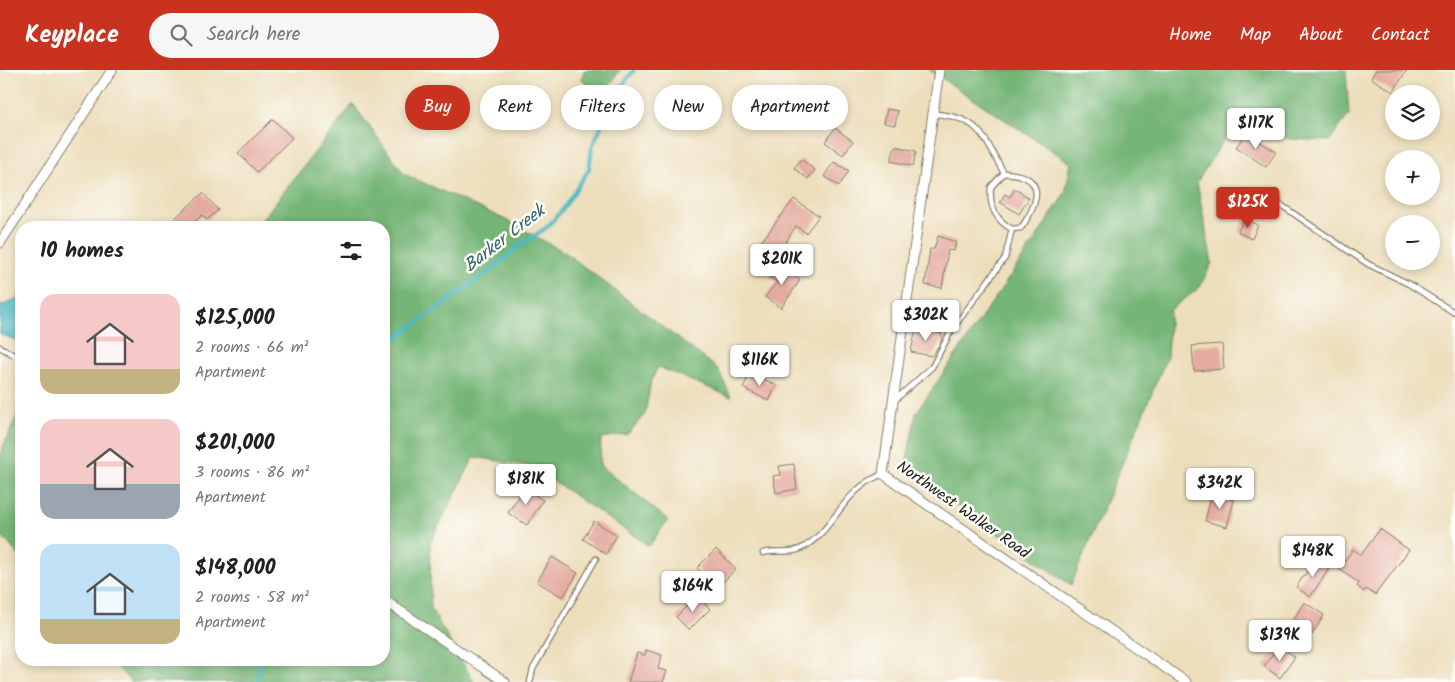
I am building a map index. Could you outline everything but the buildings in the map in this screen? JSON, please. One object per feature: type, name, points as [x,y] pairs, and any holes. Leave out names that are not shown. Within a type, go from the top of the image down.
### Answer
[{"type":"street","points":[[0,243],[112,70]]},
{"type":"street","name":"Northwest Walker Road","points":[[939,70],[883,474],[1186,682]]},
{"type":"street","points":[[390,604],[505,682]]},
{"type":"lane","points":[[934,114],[953,115],[976,127],[1004,174]]},
{"type":"lane","points":[[1004,174],[1019,174],[1031,182],[1037,194],[1034,208],[1021,228],[1012,229],[1004,225],[991,206],[992,187],[1004,174]]},
{"type":"lane","points":[[1272,199],[1368,264],[1409,284],[1455,313]]},
{"type":"lane","points":[[893,402],[932,367],[951,331],[1005,258],[1012,229]]},
{"type":"lane","points":[[906,315],[923,314],[936,318],[951,331]]},
{"type":"lane","points":[[0,348],[15,356]]},
{"type":"lane","points":[[763,553],[774,550],[794,551],[804,548],[820,533],[850,496],[871,479],[883,474]]},
{"type":"lane","points":[[530,682],[533,669],[596,559]]},
{"type":"green space","points":[[584,70],[620,70],[610,85],[587,85],[582,79]]},
{"type":"green space","points":[[929,70],[1346,70],[1349,115],[1329,141],[1289,139],[1237,119],[1197,182],[1212,263],[1199,288],[1170,310],[1167,357],[1071,585],[905,469],[916,413],[1035,240],[1065,193],[1071,163]]},
{"type":"green space","points":[[353,104],[404,174],[506,220],[566,253],[718,369],[731,397],[658,367],[651,381],[645,414],[628,434],[601,438],[600,465],[668,520],[649,546],[531,466],[474,457],[430,543],[431,609],[474,682],[131,682],[116,666],[390,666],[390,221],[261,221]]},
{"type":"green space","points":[[15,420],[15,551],[0,534],[0,454]]},
{"type":"water","points":[[15,299],[15,340],[0,334],[0,306]]},
{"type":"waterway","name":"Barker Creek","points":[[390,343],[496,266],[516,248],[546,228],[563,209],[589,169],[592,147],[615,95],[634,70]]},
{"type":"waterway","name":"Barker Creek","points":[[257,682],[260,666]]}]
